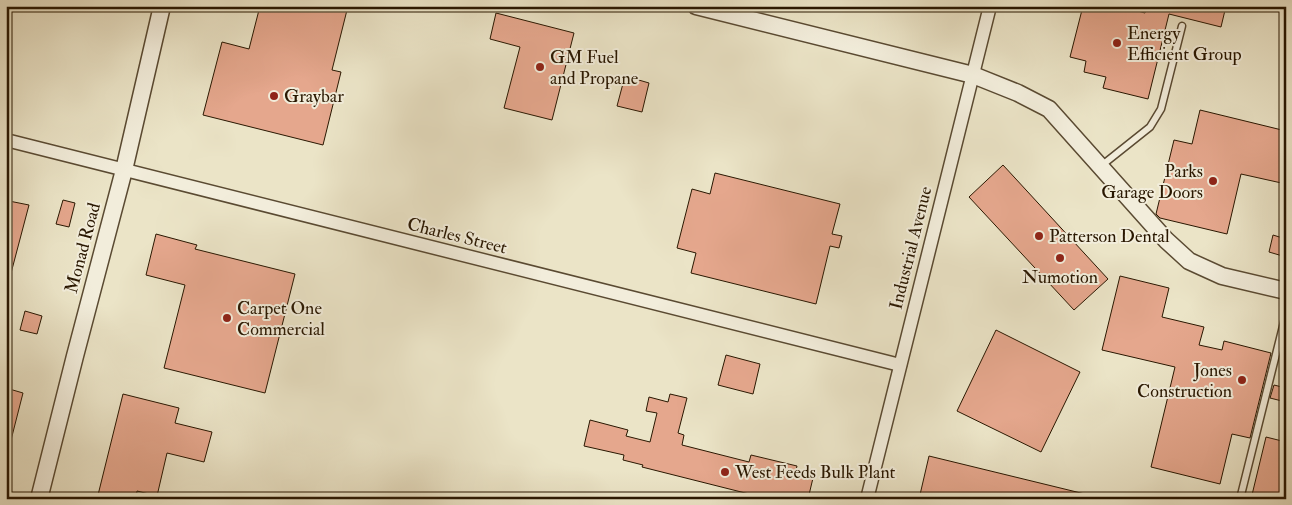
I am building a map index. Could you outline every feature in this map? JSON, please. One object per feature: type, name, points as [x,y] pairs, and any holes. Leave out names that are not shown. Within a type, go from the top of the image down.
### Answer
[{"type":"street","name":"Monad Road","points":[[39,499],[124,170],[162,6]]},
{"type":"street","points":[[696,6],[726,10],[973,75],[1018,93],[1050,109],[1166,240],[1189,261],[1222,276],[1286,292]]},
{"type":"street","name":"Industrial Avenue","points":[[866,499],[990,6]]},
{"type":"street","name":"Charles Street","points":[[6,140],[900,365]]},
{"type":"lane","points":[[1100,166],[1150,128],[1161,109],[1182,26]]},
{"type":"lane","points":[[1240,499],[1286,314]]},
{"type":"building","points":[[260,6],[348,6],[332,70],[341,72],[323,145],[203,115],[222,42],[249,49]]},
{"type":"building","points":[[1083,6],[1119,6],[1145,13],[1147,6],[1226,6],[1221,27],[1169,14],[1148,99],[1103,88],[1106,77],[1084,72],[1086,61],[1070,57]]},
{"type":"building","points":[[496,13],[574,33],[552,120],[504,108],[520,47],[490,39]]},
{"type":"building","points":[[625,76],[649,83],[642,112],[617,106]]},
{"type":"building","points":[[1200,110],[1286,131],[1286,184],[1241,174],[1227,234],[1160,218],[1156,214],[1174,140],[1192,144]]},
{"type":"building","points":[[1003,165],[1108,279],[1074,310],[969,197]]},
{"type":"building","points":[[715,173],[840,204],[832,234],[842,236],[839,248],[830,246],[816,304],[691,273],[696,253],[677,248],[692,189],[710,194]]},
{"type":"building","points":[[63,200],[75,203],[69,227],[56,224]]},
{"type":"building","points":[[9,201],[29,205],[10,277],[6,277],[6,210]]},
{"type":"building","points":[[156,234],[197,245],[195,249],[295,274],[265,393],[164,368],[185,285],[146,275]]},
{"type":"building","points":[[1273,235],[1286,239],[1286,257],[1269,252]]},
{"type":"building","points":[[1120,276],[1169,288],[1162,317],[1204,327],[1199,345],[1222,350],[1224,341],[1271,353],[1250,438],[1232,434],[1220,484],[1151,467],[1175,367],[1102,350]]},
{"type":"building","points":[[25,311],[42,316],[37,334],[20,330]]},
{"type":"building","points":[[996,330],[1080,372],[1041,452],[957,411]]},
{"type":"building","points":[[726,355],[760,364],[753,394],[718,385]]},
{"type":"building","points":[[1274,385],[1286,388],[1286,402],[1270,398]]},
{"type":"building","points":[[6,388],[23,393],[10,444],[6,444]]},
{"type":"building","points":[[123,394],[179,408],[175,423],[212,432],[204,462],[167,453],[157,496],[137,491],[136,499],[97,499]]},
{"type":"building","points":[[670,394],[687,398],[678,433],[684,435],[682,445],[749,462],[751,455],[797,466],[795,474],[813,478],[808,499],[769,499],[642,467],[643,465],[623,460],[624,455],[584,446],[590,420],[628,430],[626,436],[650,442],[657,413],[646,411],[649,397],[668,402]]},
{"type":"building","points":[[1266,437],[1286,442],[1286,499],[1269,495],[1268,499],[1251,499]]},
{"type":"building","points":[[929,456],[1089,495],[1089,499],[919,499]]},
{"type":"place","name":"Energy Efficient Group","points":[[1117,43]]},
{"type":"place","name":"GM Fuel and Propane","points":[[540,67]]},
{"type":"place","name":"Graybar","points":[[274,96]]},
{"type":"place","name":"Parks Garage Doors","points":[[1213,181]]},
{"type":"place","name":"Patterson Dental","points":[[1039,236]]},
{"type":"place","name":"Numotion","points":[[1060,258]]},
{"type":"place","name":"Carpet One Commercial","points":[[227,318]]},
{"type":"place","name":"Jones Construction","points":[[1242,380]]},
{"type":"place","name":"West Feeds Bulk Plant","points":[[725,472]]}]
